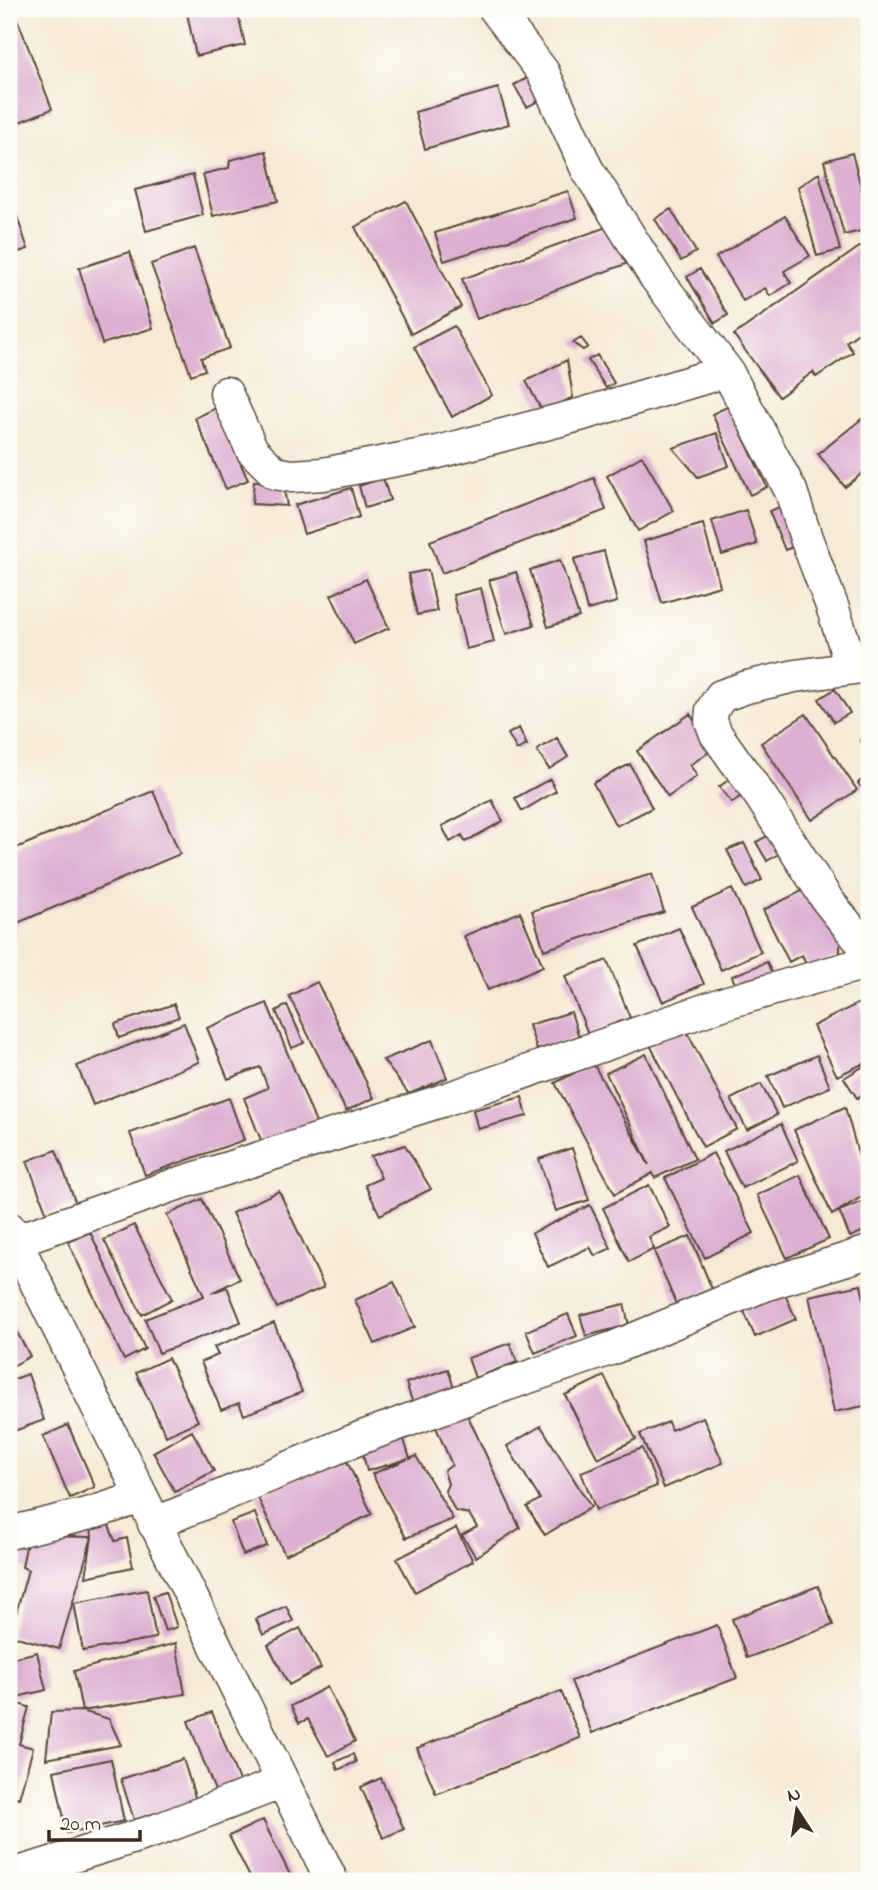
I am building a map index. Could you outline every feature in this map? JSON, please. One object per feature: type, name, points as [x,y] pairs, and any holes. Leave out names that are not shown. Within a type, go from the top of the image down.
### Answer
[{"type":"street","points":[[495,9],[542,72],[587,169],[656,278],[727,371],[791,491],[845,646],[859,667],[795,676],[721,696],[712,710],[711,721],[716,734],[761,797],[828,901],[869,952]]},
{"type":"street","points":[[226,393],[252,450],[275,473],[292,477],[323,474],[438,452],[583,414],[727,371]]},
{"type":"street","points":[[332,1881],[12,1234],[441,1101],[728,1002],[869,962]]},
{"type":"street","points":[[9,1533],[95,1512],[148,1511],[613,1348],[764,1285],[869,1252]]},
{"type":"street","points":[[9,1874],[157,1830],[282,1782]]},
{"type":"building","points":[[186,9],[237,9],[245,45],[196,56]]},
{"type":"building","points":[[15,13],[52,109],[12,125],[9,116],[9,15]]},
{"type":"building","points":[[531,76],[544,98],[527,107],[514,85]]},
{"type":"building","points":[[498,88],[509,124],[425,149],[415,112]]},
{"type":"building","points":[[266,151],[278,201],[213,216],[203,174],[229,168],[230,160]]},
{"type":"building","points":[[852,153],[869,217],[869,229],[844,235],[824,161]]},
{"type":"building","points":[[819,173],[840,250],[817,256],[798,187]]},
{"type":"building","points":[[193,175],[203,215],[146,231],[135,190]]},
{"type":"building","points":[[568,191],[577,218],[444,261],[435,233]]},
{"type":"building","points":[[9,193],[28,249],[9,255]]},
{"type":"building","points":[[406,201],[461,307],[411,334],[355,227]]},
{"type":"building","points":[[671,209],[696,252],[681,261],[655,219]]},
{"type":"building","points":[[785,216],[810,256],[784,271],[791,283],[770,296],[765,288],[743,301],[716,257]]},
{"type":"building","points":[[612,225],[626,264],[477,319],[462,279]]},
{"type":"building","points":[[868,241],[869,332],[863,337],[860,332],[846,342],[853,352],[816,377],[813,372],[779,397],[734,335]]},
{"type":"building","points":[[194,248],[230,348],[201,358],[205,370],[191,375],[151,264]]},
{"type":"building","points":[[130,252],[153,328],[102,344],[79,268]]},
{"type":"building","points":[[700,269],[728,315],[715,323],[687,277]]},
{"type":"building","points":[[454,326],[492,395],[452,417],[414,347]]},
{"type":"building","points":[[581,338],[588,347],[583,350],[573,343]]},
{"type":"building","points":[[597,355],[614,383],[606,388],[588,360]]},
{"type":"building","points":[[567,360],[573,397],[543,413],[526,381]]},
{"type":"building","points":[[729,406],[767,487],[750,495],[712,414]]},
{"type":"building","points":[[216,408],[248,480],[226,489],[195,418]]},
{"type":"building","points":[[869,413],[869,468],[845,487],[818,454]]},
{"type":"building","points":[[717,433],[729,466],[698,477],[673,448]]},
{"type":"building","points":[[642,456],[674,511],[638,531],[607,476]]},
{"type":"building","points":[[383,478],[390,500],[365,508],[359,486]]},
{"type":"building","points":[[594,478],[606,510],[442,573],[430,541]]},
{"type":"building","points":[[254,481],[283,484],[287,506],[252,504]]},
{"type":"building","points":[[351,488],[359,517],[304,534],[295,505]]},
{"type":"building","points":[[785,505],[801,544],[785,550],[769,511]]},
{"type":"building","points":[[746,510],[757,544],[722,555],[712,521]]},
{"type":"building","points":[[703,524],[720,586],[662,603],[644,541]]},
{"type":"building","points":[[604,551],[617,602],[587,610],[574,559]]},
{"type":"building","points":[[560,560],[579,617],[548,627],[530,570]]},
{"type":"building","points":[[428,570],[437,611],[417,615],[408,574]]},
{"type":"building","points":[[516,572],[534,625],[506,634],[489,580]]},
{"type":"building","points":[[366,579],[389,628],[354,644],[331,595]]},
{"type":"building","points":[[481,588],[494,642],[466,649],[453,595]]},
{"type":"building","points":[[835,689],[850,713],[834,722],[819,699]]},
{"type":"building","points":[[690,714],[714,749],[690,765],[697,776],[668,797],[637,751]]},
{"type":"building","points":[[806,714],[857,790],[812,820],[761,743]]},
{"type":"building","points":[[519,728],[527,745],[517,750],[508,734]]},
{"type":"building","points":[[869,733],[869,752],[860,740]]},
{"type":"building","points":[[557,738],[568,757],[549,769],[537,750]]},
{"type":"building","points":[[630,764],[652,808],[616,826],[593,783]]},
{"type":"building","points":[[869,774],[869,798],[858,783]]},
{"type":"building","points":[[735,775],[748,790],[732,803],[719,787]]},
{"type":"building","points":[[550,779],[556,791],[522,811],[515,798]]},
{"type":"building","points":[[153,791],[180,854],[15,924],[15,937],[9,940],[9,851]]},
{"type":"building","points":[[492,800],[503,821],[465,842],[462,835],[450,842],[442,826]]},
{"type":"building","points":[[771,834],[782,852],[767,861],[756,842]]},
{"type":"building","points":[[744,843],[762,880],[746,888],[727,850]]},
{"type":"building","points":[[652,874],[664,912],[544,950],[532,911]]},
{"type":"building","points":[[732,889],[761,952],[721,970],[692,907]]},
{"type":"building","points":[[804,890],[812,907],[824,908],[840,943],[840,955],[809,970],[802,955],[789,962],[763,910]]},
{"type":"building","points":[[520,912],[543,966],[488,990],[464,936]]},
{"type":"building","points":[[679,928],[704,984],[663,1002],[637,946]]},
{"type":"building","points":[[607,960],[630,1018],[588,1034],[565,976]]},
{"type":"building","points":[[767,962],[773,976],[737,990],[732,976]]},
{"type":"building","points":[[317,982],[374,1098],[346,1111],[289,996]]},
{"type":"building","points":[[267,1003],[318,1128],[265,1150],[244,1098],[268,1088],[260,1067],[228,1079],[207,1028]]},
{"type":"building","points":[[859,1003],[869,1024],[869,1061],[837,1076],[813,1026]]},
{"type":"building","points":[[174,1004],[179,1017],[119,1038],[115,1024]]},
{"type":"building","points":[[287,1005],[304,1043],[292,1048],[276,1011]]},
{"type":"building","points":[[571,1012],[579,1037],[537,1050],[529,1025]]},
{"type":"building","points":[[184,1023],[199,1062],[93,1105],[77,1066]]},
{"type":"building","points":[[685,1028],[737,1129],[703,1147],[650,1045]]},
{"type":"building","points":[[432,1040],[447,1078],[409,1094],[383,1060]]},
{"type":"building","points":[[646,1054],[695,1159],[655,1178],[653,1173],[615,1194],[555,1083],[593,1063],[649,1165],[606,1073]]},
{"type":"building","points":[[817,1055],[830,1087],[782,1108],[768,1076]]},
{"type":"building","points":[[869,1063],[869,1090],[857,1098],[844,1078]]},
{"type":"building","points":[[761,1084],[777,1115],[747,1130],[731,1099]]},
{"type":"building","points":[[522,1097],[527,1116],[478,1129],[473,1110]]},
{"type":"building","points":[[229,1098],[244,1140],[145,1175],[130,1133]]},
{"type":"building","points":[[845,1107],[869,1192],[832,1215],[794,1130]]},
{"type":"building","points":[[781,1124],[798,1161],[742,1188],[724,1151]]},
{"type":"building","points":[[405,1145],[431,1189],[380,1215],[365,1185],[381,1178],[371,1156]]},
{"type":"building","points":[[572,1148],[589,1200],[556,1211],[539,1159]]},
{"type":"building","points":[[56,1150],[76,1204],[47,1214],[27,1161]]},
{"type":"building","points":[[713,1153],[754,1233],[705,1258],[665,1178]]},
{"type":"building","points":[[800,1175],[829,1239],[787,1258],[757,1195]]},
{"type":"building","points":[[649,1185],[670,1227],[649,1237],[654,1249],[629,1262],[603,1208]]},
{"type":"building","points":[[279,1191],[324,1287],[277,1308],[232,1213]]},
{"type":"building","points":[[202,1199],[240,1279],[211,1293],[227,1287],[241,1322],[159,1353],[145,1319],[204,1296],[167,1215]]},
{"type":"building","points":[[864,1201],[869,1214],[869,1229],[850,1237],[839,1211]]},
{"type":"building","points":[[590,1205],[611,1248],[595,1256],[590,1247],[548,1267],[532,1233]]},
{"type":"building","points":[[134,1225],[172,1299],[142,1315],[104,1240]]},
{"type":"building","points":[[90,1232],[145,1349],[124,1360],[68,1242]]},
{"type":"building","points":[[690,1236],[712,1289],[676,1304],[654,1251]]},
{"type":"building","points":[[394,1282],[415,1327],[375,1344],[355,1300]]},
{"type":"building","points":[[861,1285],[869,1322],[869,1405],[834,1412],[809,1296]]},
{"type":"building","points":[[784,1292],[796,1319],[755,1337],[743,1309]]},
{"type":"building","points":[[624,1304],[629,1325],[586,1336],[580,1315]]},
{"type":"building","points":[[568,1314],[577,1336],[535,1353],[526,1331]]},
{"type":"building","points":[[9,1318],[30,1356],[9,1368]]},
{"type":"building","points":[[274,1323],[302,1392],[244,1415],[239,1403],[221,1410],[201,1362],[218,1355],[214,1347]]},
{"type":"building","points":[[510,1343],[517,1362],[475,1378],[468,1358]]},
{"type":"building","points":[[168,1358],[198,1421],[166,1436],[136,1373]]},
{"type":"building","points":[[448,1369],[457,1398],[416,1413],[406,1383]]},
{"type":"building","points":[[28,1374],[44,1420],[9,1433],[9,1381]]},
{"type":"building","points":[[604,1376],[636,1439],[598,1459],[565,1395]]},
{"type":"building","points":[[465,1410],[520,1528],[476,1557],[462,1535],[477,1527],[469,1514],[455,1511],[445,1491],[448,1484],[444,1471],[452,1465],[435,1425]]},
{"type":"building","points":[[703,1417],[723,1463],[664,1488],[640,1434],[668,1422],[671,1430]]},
{"type":"building","points":[[68,1425],[95,1487],[70,1498],[43,1436]]},
{"type":"building","points":[[541,1426],[591,1507],[545,1535],[527,1507],[540,1499],[507,1446]]},
{"type":"building","points":[[192,1431],[214,1471],[175,1492],[153,1452]]},
{"type":"building","points":[[404,1439],[410,1459],[416,1456],[453,1519],[406,1538],[372,1474],[408,1459],[367,1471],[362,1451]]},
{"type":"building","points":[[642,1448],[657,1486],[596,1510],[581,1472]]},
{"type":"building","points":[[344,1455],[372,1514],[285,1555],[257,1496]]},
{"type":"building","points":[[255,1513],[267,1546],[243,1555],[231,1522]]},
{"type":"building","points":[[108,1523],[115,1541],[127,1538],[133,1567],[86,1577],[91,1526]]},
{"type":"building","points":[[456,1528],[473,1561],[415,1592],[397,1559]]},
{"type":"building","points":[[28,1536],[92,1537],[59,1649],[10,1635],[28,1570],[22,1567]]},
{"type":"building","points":[[818,1586],[833,1625],[747,1658],[732,1619]]},
{"type":"building","points":[[147,1590],[156,1638],[83,1651],[74,1603]]},
{"type":"building","points":[[165,1592],[177,1627],[165,1631],[153,1596]]},
{"type":"building","points":[[286,1606],[293,1621],[263,1635],[256,1619]]},
{"type":"building","points":[[717,1625],[737,1678],[592,1733],[571,1681]]},
{"type":"building","points":[[300,1628],[321,1668],[289,1685],[268,1645]]},
{"type":"building","points":[[176,1643],[185,1694],[82,1711],[74,1671]]},
{"type":"building","points":[[37,1652],[46,1690],[9,1699],[9,1659]]},
{"type":"building","points":[[327,1687],[355,1741],[328,1756],[308,1719],[299,1723],[291,1706]]},
{"type":"building","points":[[561,1691],[580,1738],[436,1794],[417,1748]]},
{"type":"building","points":[[14,1703],[29,1707],[19,1744],[33,1748],[19,1798],[9,1795],[9,1723]]},
{"type":"building","points":[[82,1711],[109,1719],[121,1745],[46,1759],[51,1712]]},
{"type":"building","points":[[212,1712],[241,1786],[217,1796],[188,1721]]},
{"type":"building","points":[[353,1754],[356,1762],[338,1770],[335,1762]]},
{"type":"building","points":[[111,1759],[124,1821],[67,1833],[54,1771]]},
{"type":"building","points":[[183,1759],[196,1800],[134,1820],[121,1779]]},
{"type":"building","points":[[381,1778],[404,1829],[383,1838],[361,1787]]},
{"type":"building","points":[[263,1820],[293,1881],[252,1881],[229,1836]]}]
